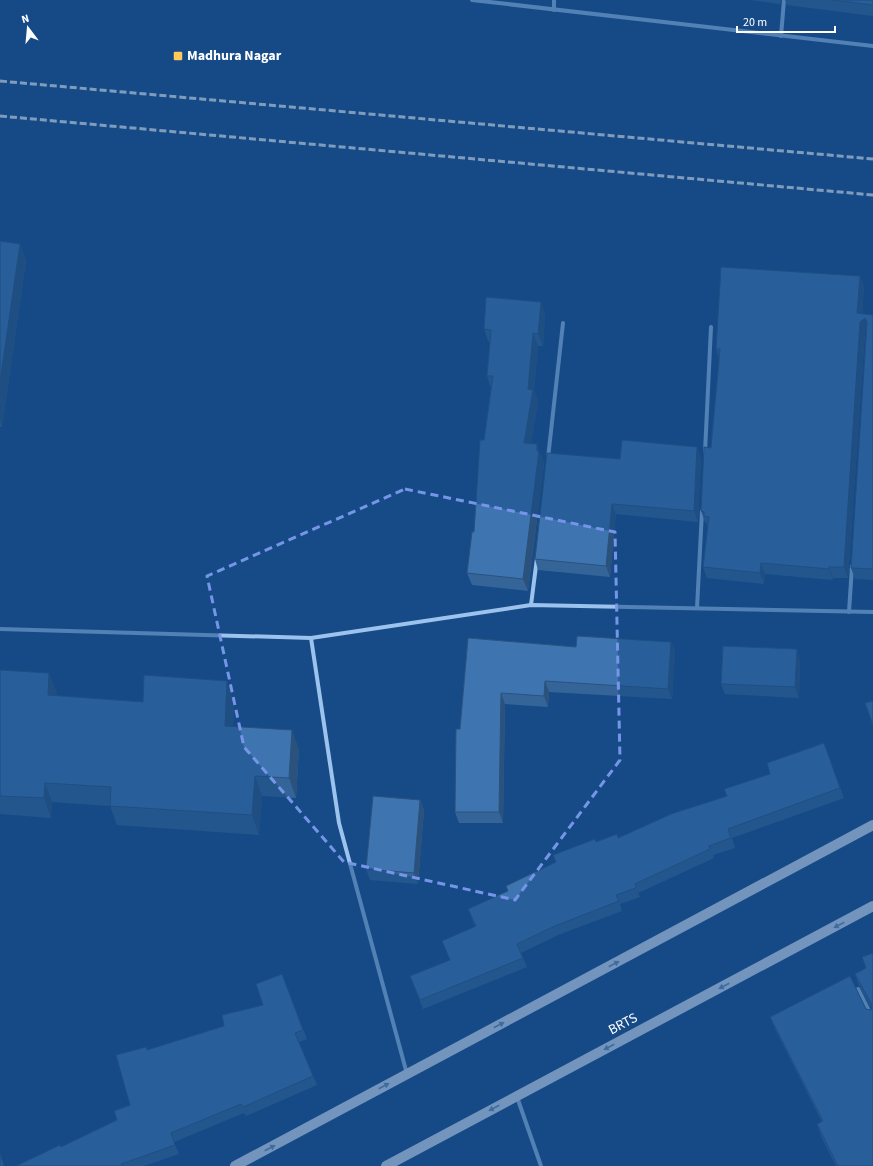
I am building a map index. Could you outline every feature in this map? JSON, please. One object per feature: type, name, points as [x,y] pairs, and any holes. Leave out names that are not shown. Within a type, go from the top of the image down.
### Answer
[{"type":"main road","points":[[235,1166],[873,825]]},
{"type":"main road","name":"BRTS","points":[[386,1166],[873,906]]},
{"type":"street","points":[[472,0],[873,46]]},
{"type":"street","points":[[554,0],[554,10]]},
{"type":"street","points":[[781,36],[784,0]]},
{"type":"street","points":[[547,464],[564,323]]},
{"type":"street","points":[[705,460],[711,327]]},
{"type":"street","points":[[697,608],[702,507]]},
{"type":"street","points":[[531,605],[537,550]]},
{"type":"street","points":[[849,612],[852,564]]},
{"type":"street","points":[[0,629],[311,638],[531,605],[873,612]]},
{"type":"street","points":[[311,638],[339,823],[407,1074]]},
{"type":"street","points":[[858,989],[873,1019]]},
{"type":"street","points":[[516,1096],[541,1166]]},
{"type":"highlighted area","points":[[405,489],[615,532],[620,760],[515,900],[344,862],[244,747],[207,576]]},
{"type":"building","points":[[832,0],[873,0],[873,5]]},
{"type":"building","points":[[0,241],[20,244],[0,382]]},
{"type":"building","points":[[721,267],[860,276],[857,313],[873,315],[873,569],[851,568],[867,322],[865,318],[860,322],[844,567],[829,567],[829,569],[761,563],[760,573],[703,567],[709,517],[704,516],[704,512],[701,511],[704,447],[711,448],[720,349],[716,349]]},
{"type":"building","points":[[486,297],[541,302],[538,334],[533,333],[528,389],[533,390],[524,443],[537,444],[537,451],[539,451],[523,579],[467,573],[472,532],[474,532],[480,440],[484,440],[493,376],[487,376],[491,330],[484,329]]},
{"type":"building","points":[[622,440],[697,447],[694,511],[612,504],[606,566],[535,559],[547,453],[620,459]]},
{"type":"building","points":[[577,636],[671,642],[668,689],[545,681],[544,696],[501,693],[499,812],[455,812],[456,729],[460,729],[468,638],[576,647]]},
{"type":"building","points":[[723,646],[797,649],[795,687],[721,684]]},
{"type":"building","points":[[0,670],[49,673],[48,695],[143,702],[144,675],[227,681],[225,726],[292,730],[289,778],[255,776],[252,815],[110,806],[111,787],[45,783],[44,798],[0,796]]},
{"type":"building","points":[[873,701],[873,725],[865,703]]},
{"type":"building","points":[[824,743],[840,788],[728,829],[731,838],[709,846],[710,849],[635,884],[636,888],[616,895],[619,901],[555,926],[517,944],[523,958],[420,1000],[410,976],[450,960],[442,941],[476,926],[468,909],[508,891],[506,886],[556,862],[553,855],[595,839],[596,842],[617,834],[618,838],[671,814],[727,796],[724,789],[770,774],[767,763]]},
{"type":"building","points":[[373,796],[420,800],[414,873],[366,869]]},
{"type":"building","points":[[873,953],[873,1166],[838,1166],[817,1124],[823,1121],[770,1017],[850,976],[866,1009],[871,1010],[872,1005],[855,974],[866,968],[862,957]]},
{"type":"building","points":[[282,974],[303,1030],[295,1033],[313,1076],[243,1107],[241,1104],[171,1133],[175,1145],[121,1164],[123,1166],[16,1166],[60,1145],[61,1147],[117,1120],[114,1111],[130,1105],[116,1055],[146,1047],[147,1050],[224,1026],[222,1015],[263,1005],[256,984]]},
{"type":"building","points":[[0,1153],[4,1166],[0,1166]]},
{"type":"railway","points":[[0,81],[873,159]]},
{"type":"railway","points":[[0,116],[873,195]]},
{"type":"place","name":"Madhura Nagar","points":[[178,56]]}]
